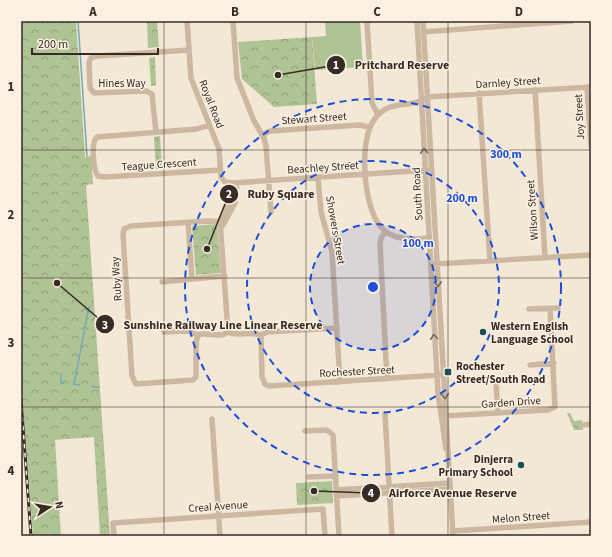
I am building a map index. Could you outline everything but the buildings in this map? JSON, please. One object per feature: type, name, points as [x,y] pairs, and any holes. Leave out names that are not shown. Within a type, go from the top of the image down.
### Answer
[{"type":"street","name":"Royal Road","points":[[187,21],[191,78],[220,152],[220,170],[223,180]]},
{"type":"street","points":[[233,21],[237,78],[254,121],[266,146],[271,212]]},
{"type":"street","points":[[367,21],[372,103],[378,115]]},
{"type":"street","name":"South Road","points":[[417,21],[421,102],[437,264],[444,416]]},
{"type":"street","name":"South Road","points":[[423,21],[427,97],[430,264],[437,376],[444,416],[449,460],[453,534]]},
{"type":"street","points":[[423,32],[572,21]]},
{"type":"street","name":"Hines Way","points":[[156,132],[152,94],[146,91],[94,93],[90,88],[89,62],[91,58],[97,56],[189,50]]},
{"type":"street","name":"Darnley Street","points":[[427,97],[589,87]]},
{"type":"street","name":"Joy Street","points":[[589,87],[591,146]]},
{"type":"street","name":"Wilson Street","points":[[535,90],[545,257]]},
{"type":"street","points":[[479,93],[490,260]]},
{"type":"street","points":[[427,97],[421,102],[394,105],[378,115],[369,126],[365,143],[366,174],[370,208],[375,220],[385,232],[405,239],[429,238]]},
{"type":"street","points":[[156,132],[198,129],[209,125]]},
{"type":"street","name":"Stewart Street","points":[[262,135],[270,131],[360,125],[369,126]]},
{"type":"street","name":"Teague Crescent","points":[[156,132],[97,137],[94,142],[95,171],[98,176],[105,177],[220,170]]},
{"type":"street","name":"Beachley Street","points":[[223,180],[234,183],[428,169]]},
{"type":"street","name":"Showers Street","points":[[318,177],[321,212],[332,252],[340,382]]},
{"type":"street","points":[[228,332],[222,221],[231,206],[234,183]]},
{"type":"street","name":"Ruby Way","points":[[198,335],[196,349],[196,377],[193,380],[139,384],[133,381],[123,231],[127,227],[131,226],[222,221]]},
{"type":"street","points":[[188,222],[192,279]]},
{"type":"street","points":[[385,232],[380,238],[380,244],[387,379]]},
{"type":"street","points":[[430,264],[591,255]]},
{"type":"street","points":[[162,282],[225,276]]},
{"type":"street","name":"Garden Drive","points":[[444,416],[548,410],[555,407],[554,363],[550,308]]},
{"type":"street","points":[[529,309],[558,308]]},
{"type":"street","points":[[164,332],[188,330],[198,335],[222,335],[228,332],[234,334],[252,333],[261,335],[267,332],[337,328]]},
{"type":"street","name":"Rochester Street","points":[[261,335],[263,382],[267,386],[443,375]]},
{"type":"street","points":[[530,364],[554,363]]},
{"type":"street","points":[[496,382],[498,413]]},
{"type":"street","points":[[385,414],[392,536]]},
{"type":"street","points":[[212,419],[220,536]]},
{"type":"street","points":[[583,425],[591,424]]},
{"type":"street","points":[[305,431],[324,429],[332,432],[339,536]]},
{"type":"street","points":[[309,477],[336,476]]},
{"type":"street","points":[[336,493],[450,486]]},
{"type":"street","name":"Creal Avenue","points":[[114,536],[114,523],[324,509],[326,536]]},
{"type":"street","name":"Melon Street","points":[[453,534],[591,522]]},
{"type":"green space","points":[[21,21],[76,21],[85,157],[91,156],[93,184],[86,185],[110,536],[100,536],[94,437],[55,440],[61,536],[33,536],[21,381]]},
{"type":"green space","points":[[147,21],[157,21],[159,47],[148,48]]},
{"type":"green space","points":[[325,21],[360,21],[363,67],[315,70],[312,37],[326,36]]},
{"type":"green space","points":[[312,37],[317,104],[274,107],[242,79],[238,42]]},
{"type":"green space","points":[[155,57],[156,85],[151,86],[149,58]]},
{"type":"green space","points":[[160,136],[162,168],[156,169],[154,137]]},
{"type":"green space","points":[[217,224],[221,273],[196,275],[192,226]]},
{"type":"green space","points":[[567,413],[570,413],[574,421],[582,420],[583,430],[574,430]]},
{"type":"green space","points":[[332,481],[333,503],[297,505],[296,483]]},
{"type":"waterway","points":[[78,21],[87,156]]},
{"type":"waterway","points":[[74,384],[89,307]]},
{"type":"waterway","points":[[61,374],[61,383],[64,383]]},
{"type":"waterway","points":[[73,384],[80,385]]},
{"type":"railway","points":[[21,399],[31,536]]},
{"type":"place","name":"Pritchard Reserve","points":[[278,75]]},
{"type":"place","name":"Ruby Square","points":[[207,249]]},
{"type":"place","name":"Sunshine Railway Line Linear Reserve","points":[[57,283]]},
{"type":"place","name":"Western English Language School","points":[[483,332]]},
{"type":"place","name":"Rochester Street/South Road","points":[[448,372]]},
{"type":"place","name":"Dinjerra Primary School","points":[[521,465]]},
{"type":"place","name":"Airforce Avenue Reserve","points":[[314,491]]}]
